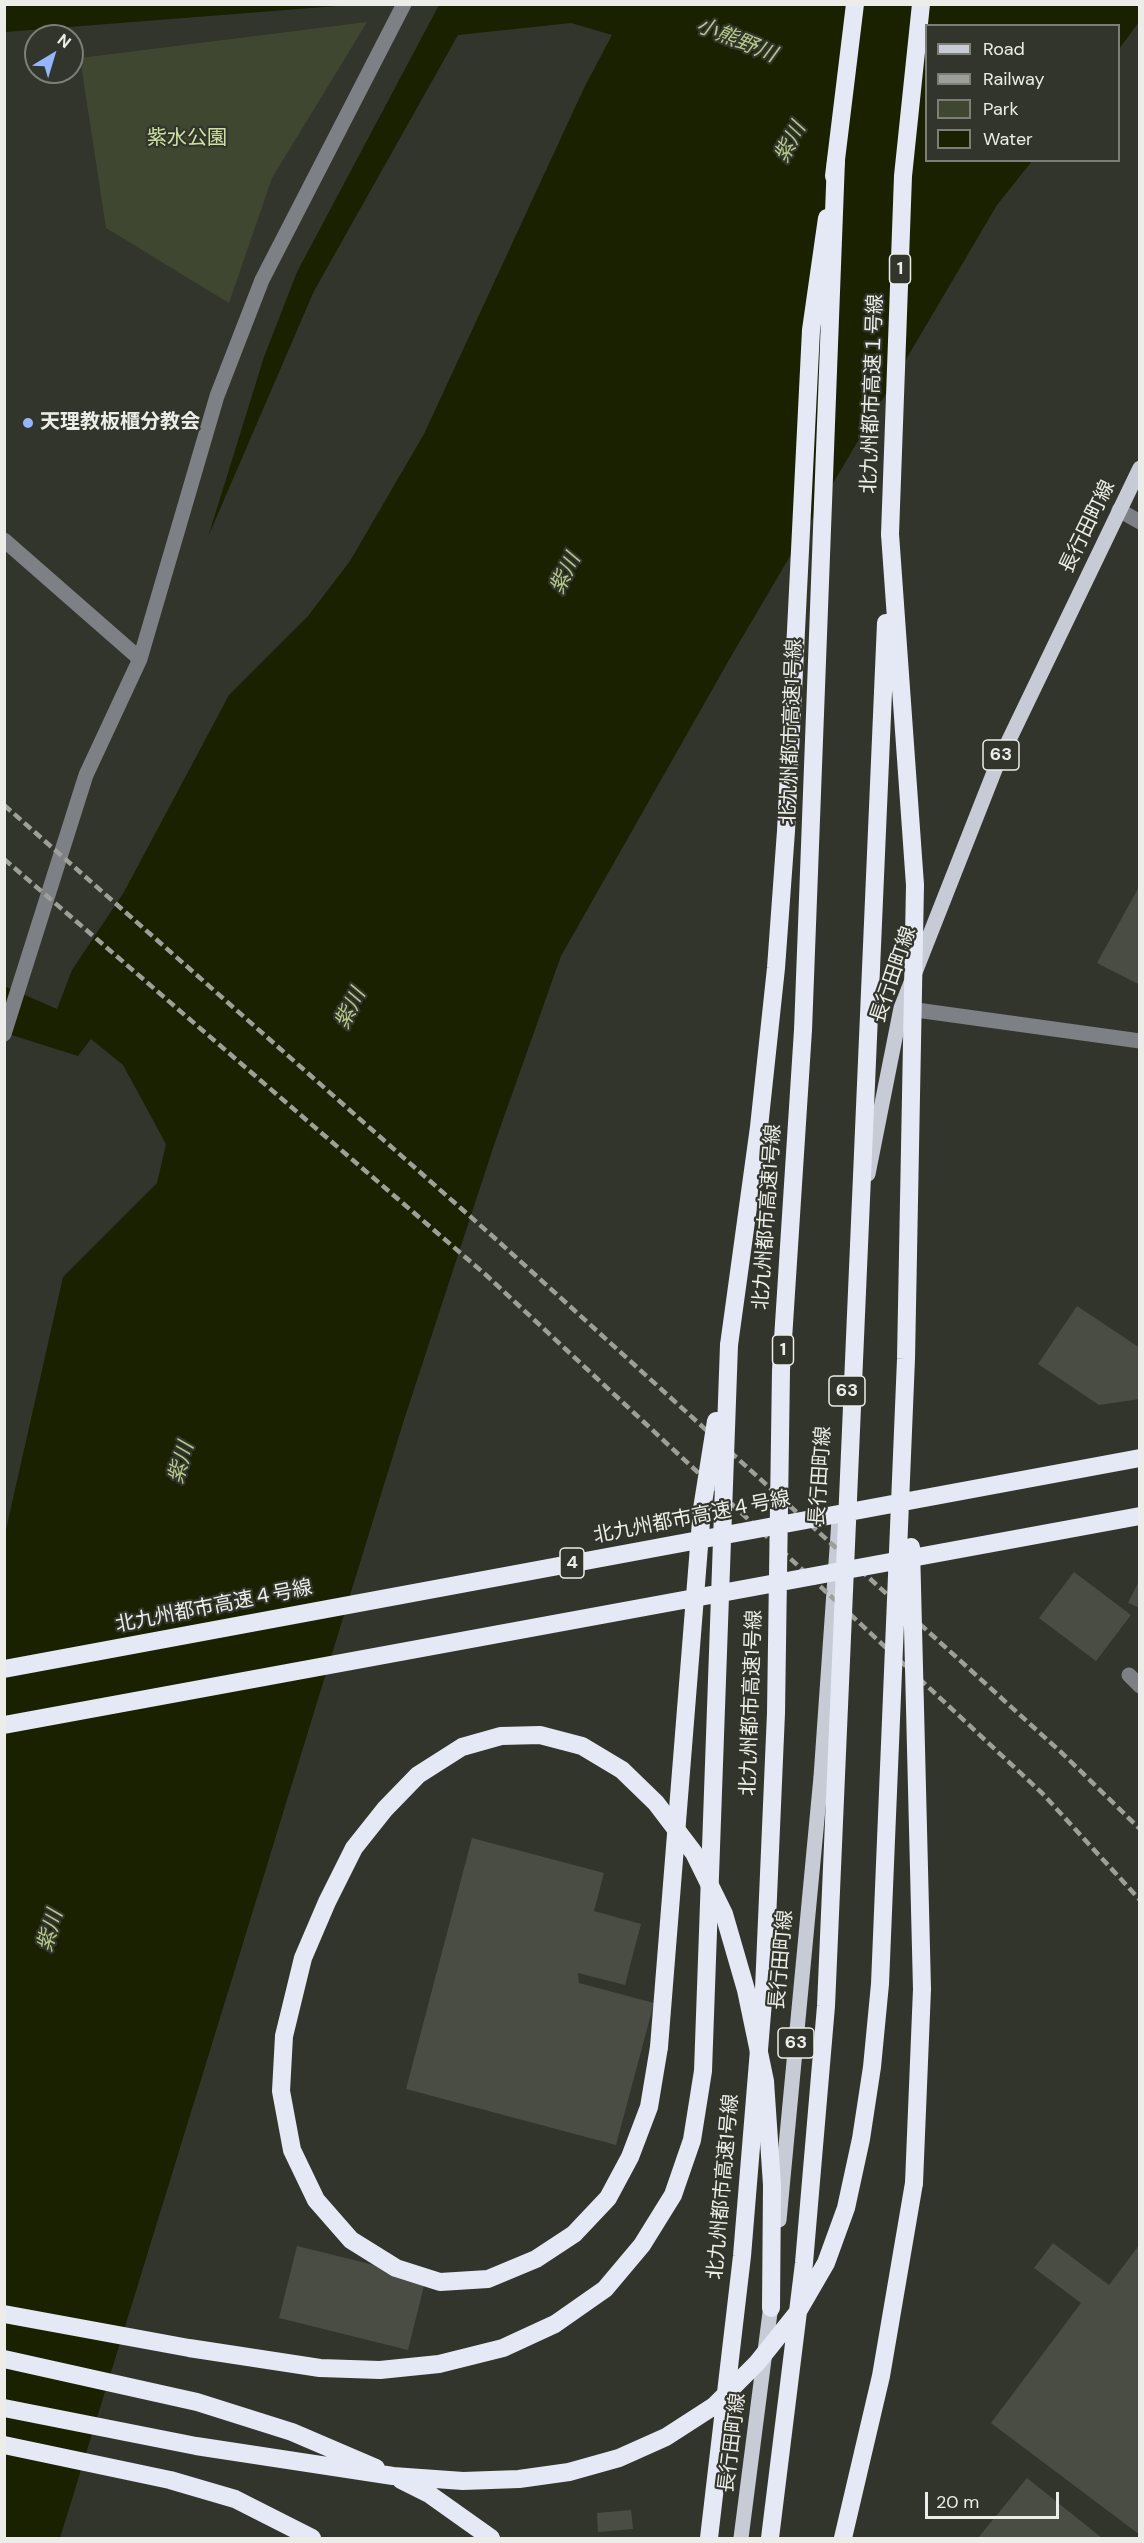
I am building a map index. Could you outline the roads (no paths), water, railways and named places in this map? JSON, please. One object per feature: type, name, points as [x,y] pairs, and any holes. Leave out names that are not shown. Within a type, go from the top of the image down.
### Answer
[{"type":"highway","name":"北九州都市高速1号線","points":[[709,2538],[742,2256],[764,1989],[776,1713],[781,1370],[802,1030],[836,160],[855,4]]},
{"type":"highway","name":"北九州都市高速１号線","points":[[890,534],[903,176],[921,4]]},
{"type":"highway","points":[[771,2308],[772,2185],[765,2081],[746,1990],[724,1914],[694,1853],[656,1803],[622,1770],[582,1746],[540,1735],[501,1736],[462,1747],[418,1775],[385,1809],[354,1848],[303,1958],[284,2036],[281,2091],[292,2150],[316,2200],[351,2240],[396,2268],[440,2282],[488,2278],[536,2259],[574,2234],[608,2198],[630,2157],[649,2107],[659,2047],[702,1509],[729,1345],[759,1128],[776,968],[786,831],[811,330],[836,160]]},
{"type":"highway","points":[[4,2408],[196,2446],[393,2476],[463,2481],[519,2479],[569,2472],[619,2458],[666,2437],[714,2406],[757,2363],[797,2313],[826,2263],[846,2208],[872,2067],[880,1983],[906,1359],[915,885],[890,534]]},
{"type":"highway","name":"1","points":[[770,2538],[804,2263],[826,2006],[890,534]]},
{"type":"highway","points":[[4,2314],[211,2352],[320,2368],[380,2370],[439,2364],[503,2348],[555,2324],[605,2289],[642,2245],[673,2195],[692,2140],[703,2071],[729,1345]]},
{"type":"highway","points":[[843,2538],[881,2376],[899,2281],[914,2184],[920,2084],[922,1989],[906,1359]]},
{"type":"highway","name":"北九州都市高速４号線","points":[[4,1669],[1140,1458]]},
{"type":"highway","points":[[4,1725],[1140,1516]]},
{"type":"highway","points":[[4,2359],[197,2402],[292,2432],[357,2458],[429,2494],[490,2538]]},
{"type":"highway","points":[[4,2445],[170,2480],[235,2499],[312,2538]]},
{"type":"main road","name":"長行田町線","points":[[741,2538],[771,2308],[821,1777],[859,1221],[901,1008],[996,767],[1140,468]]},
{"type":"street","points":[[4,1034],[86,775],[140,659],[217,396],[262,280],[404,4]]},
{"type":"street","points":[[1119,510],[1140,522]]},
{"type":"street","points":[[4,540],[140,659]]},
{"type":"street","points":[[901,1008],[1140,1041]]},
{"type":"water","points":[[5,4],[350,4],[84,26],[84,24],[24,24],[24,31],[5,32]]},
{"type":"water","points":[[439,5],[1139,5],[1139,22],[1120,48],[1120,24],[925,24],[925,162],[1031,162],[997,205],[733,653],[561,956],[494,1145],[403,1423],[60,2538],[5,2538],[5,1534],[63,1277],[157,1183],[166,1144],[123,1065],[91,1039],[78,1056],[5,1033],[4,986],[57,1009],[72,970],[124,892],[229,695],[308,616],[350,561],[424,434],[584,88],[612,35],[571,23],[458,35],[314,291],[208,537],[264,357],[297,272]]},
{"type":"railway","points":[[4,805],[498,1241],[1063,1754],[1140,1829]]},
{"type":"railway","points":[[4,859],[486,1275],[1042,1793],[1140,1900]]},
{"type":"place","name":"天理教板櫃分教会","points":[[28,423]]},
{"type":"water label","name":"小熊野川","points":[[736,41]]},
{"type":"water label","name":"紫川","points":[[791,143]]},
{"type":"water label","name":"紫川","points":[[566,574]]},
{"type":"water label","name":"紫川","points":[[351,1009]]},
{"type":"water label","name":"紫川","points":[[182,1463]]},
{"type":"water label","name":"紫川","points":[[51,1931]]},
{"type":"park label","name":"紫水公園","points":[[187,139]]}]
